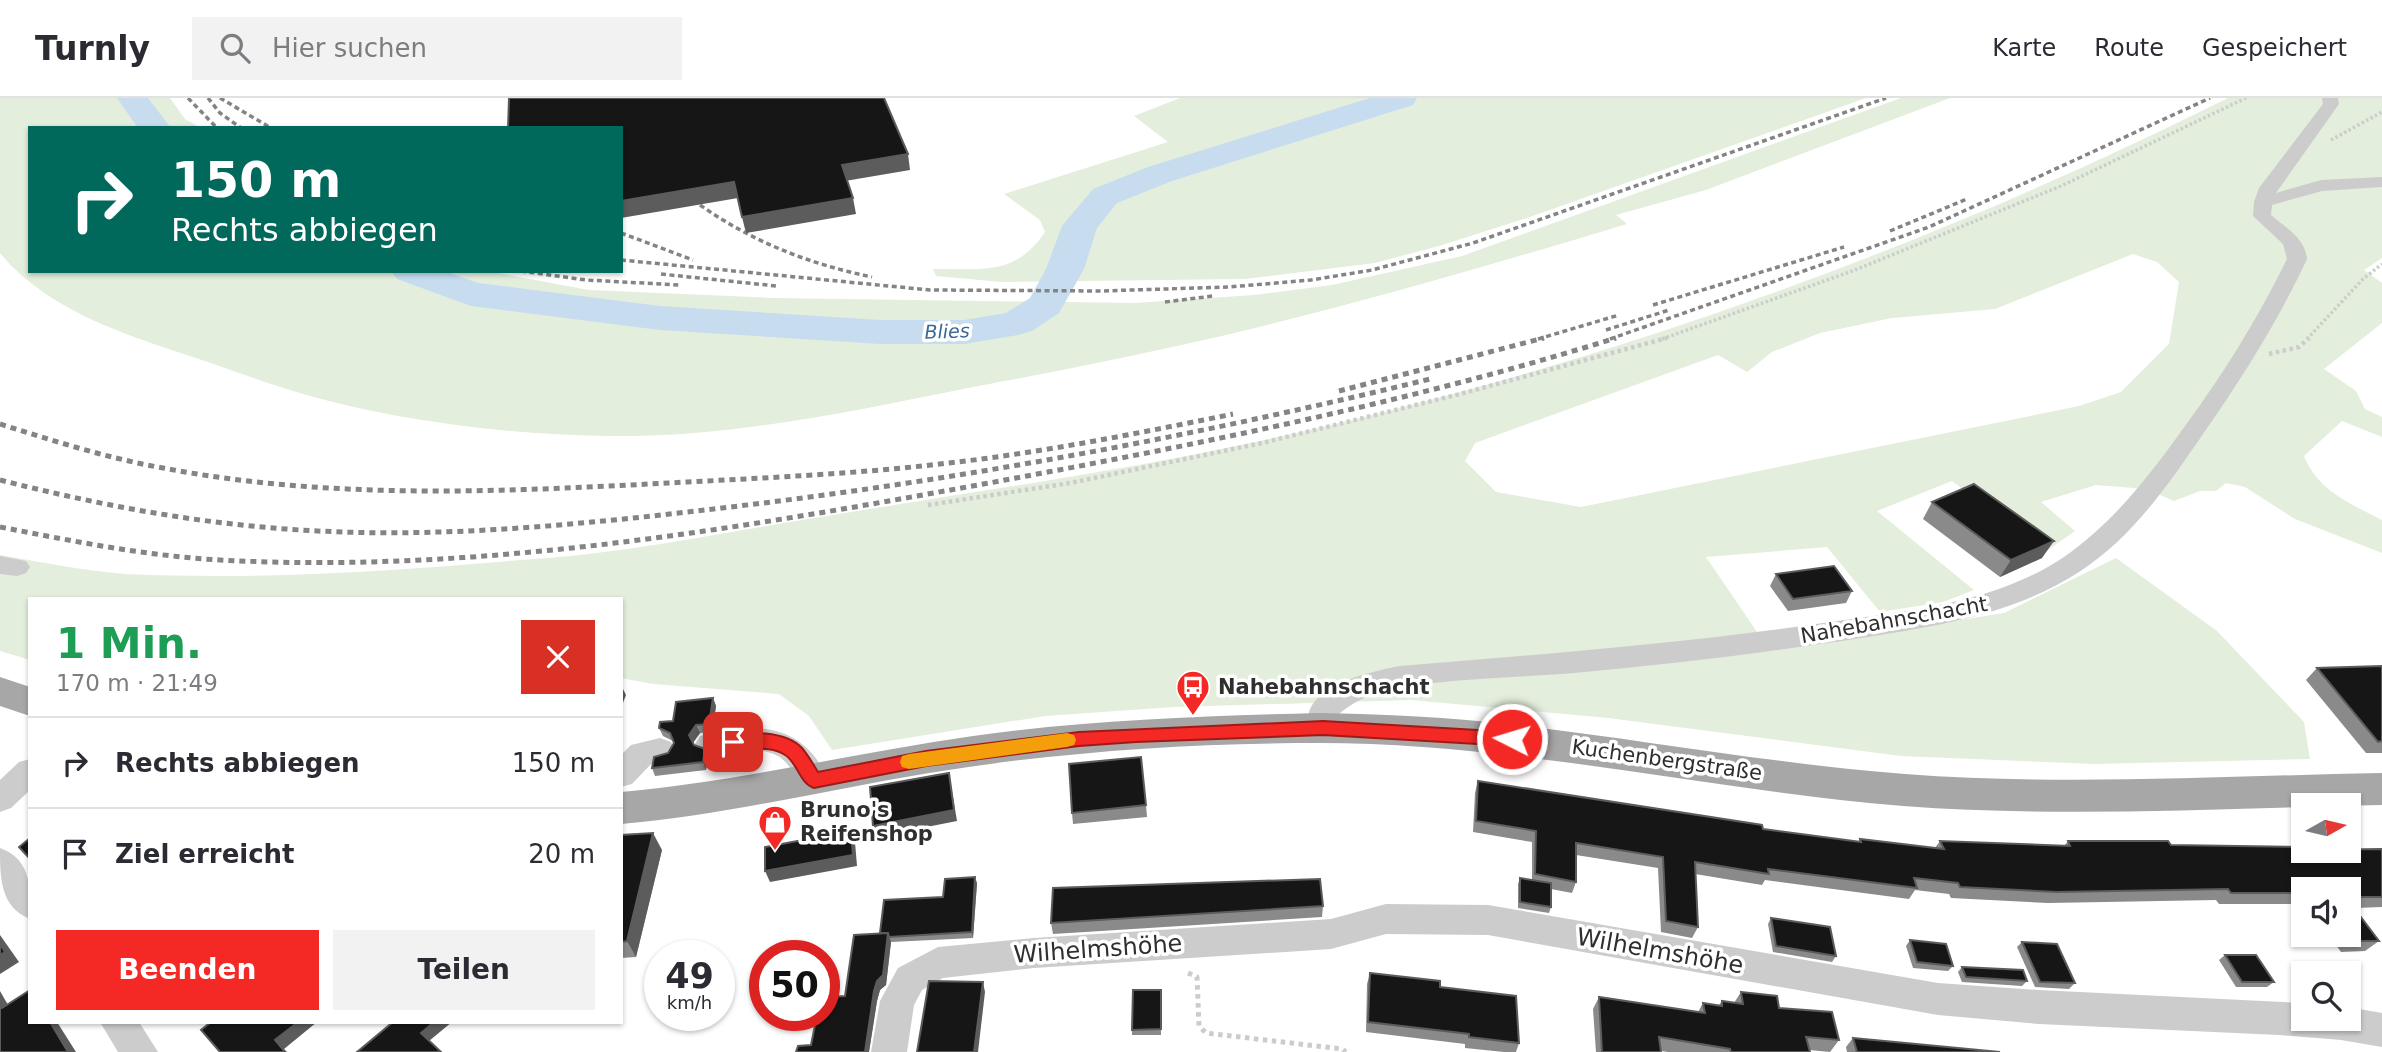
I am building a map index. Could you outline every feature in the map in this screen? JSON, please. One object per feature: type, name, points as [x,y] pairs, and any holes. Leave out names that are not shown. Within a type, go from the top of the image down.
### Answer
[{"type":"main road","points":[[0,691],[28,701]]},
{"type":"main road","name":"Kuchenbergstraße","points":[[623,807],[814,780],[926,758],[1079,739],[1323,728],[1537,741],[1769,775],[1915,790],[2064,794],[2382,789]]},
{"type":"street","points":[[2263,202],[2279,171],[2297,152],[2331,104],[2330,98]]},
{"type":"street","points":[[2263,202],[2321,186],[2382,182]]},
{"type":"street","name":"Nahebahnschacht","points":[[1323,728],[1322,713],[1338,696],[1364,684],[1388,679],[1720,649],[1956,611],[2010,597],[2048,579],[2125,522],[2146,499],[2239,367],[2297,260],[2297,250],[2292,242],[2262,216],[2263,202]]},
{"type":"street","points":[[710,744],[755,740],[779,743],[795,752],[814,780]]},
{"type":"street","points":[[623,773],[642,754],[660,750]]},
{"type":"street","points":[[0,799],[28,773]]},
{"type":"street","points":[[0,862],[28,901]]},
{"type":"street","points":[[889,1052],[897,1002],[903,990],[910,979],[938,963]]},
{"type":"street","points":[[119,1024],[140,1052]]},
{"type":"lane","name":"Wilhelmshöhe","points":[[938,963],[1034,953],[1331,934],[1386,919],[1488,920],[1938,999],[2039,1007],[2279,1018],[2341,1023],[2382,1030]]},
{"type":"path","points":[[928,505],[1070,483],[1248,446],[1649,344],[1855,270],[2061,186],[2246,98]]},
{"type":"path","points":[[2297,152],[2312,155],[2342,133],[2382,112]]},
{"type":"path","points":[[2239,367],[2268,355],[2299,347],[2326,322],[2363,279],[2382,264]]},
{"type":"path","points":[[1176,974],[1189,973],[1197,977],[1199,1026],[1206,1033],[1342,1049],[1346,1052]]},
{"type":"green space","points":[[0,98],[170,98],[185,119],[197,126],[28,126],[28,273],[498,273],[589,290],[774,298],[1135,303],[1254,295],[1332,285],[1462,256],[1901,98],[1950,98],[1706,190],[1616,215],[1627,224],[1277,323],[1129,356],[833,414],[698,433],[606,436],[536,433],[398,416],[329,401],[283,388],[96,321],[43,292],[20,274],[0,253]]},
{"type":"green space","points":[[1180,98],[1866,98],[1527,218],[1375,263],[1245,279],[1001,282],[936,276],[933,269],[982,269],[996,267],[1022,257],[1045,232],[1040,220],[1004,194],[1168,142],[1134,116]]},
{"type":"green space","points":[[2228,98],[2382,98],[2382,258],[2364,270],[2382,283],[2382,323],[2324,369],[2356,391],[2365,409],[2382,417],[2382,437],[2342,421],[2304,456],[2318,479],[2327,487],[2347,502],[2382,520],[2382,553],[2295,519],[2245,487],[2226,483],[2216,491],[2200,491],[2174,501],[2146,489],[2096,485],[2041,502],[2075,531],[2045,552],[1952,481],[1877,511],[1974,590],[1943,602],[1880,612],[1827,547],[1706,557],[1770,651],[2004,613],[2116,558],[2217,631],[2304,722],[2310,759],[2094,764],[1901,756],[1608,718],[1411,700],[1174,707],[1045,716],[832,750],[809,716],[779,694],[653,684],[623,678],[623,597],[28,597],[28,659],[0,651],[0,555],[110,573],[210,576],[335,573],[540,559],[651,545],[1155,462],[1385,412],[1632,341],[1755,300],[1995,206]],"holes":[[[2133,254],[2157,262],[2179,282],[2169,344],[2121,392],[2079,406],[1581,507],[1496,492],[1465,461],[1475,443],[1718,355],[1747,372],[1772,352],[1820,333],[1892,318],[1995,309]]]},
{"type":"building","points":[[509,98],[884,98],[908,154],[842,165],[853,198],[742,217],[734,182],[623,201],[623,126],[508,126]]},
{"type":"building","points":[[1974,484],[2054,541],[2011,560],[1932,502]]},
{"type":"building","points":[[1834,566],[1852,591],[1793,599],[1776,574]]},
{"type":"building","points":[[2382,666],[2382,741],[2378,742],[2317,668]]},
{"type":"building","points":[[713,698],[709,724],[696,725],[689,735],[694,745],[705,749],[703,762],[652,768],[654,757],[668,753],[674,743],[670,733],[659,728],[660,722],[673,721],[676,702]]},
{"type":"building","points":[[1141,757],[1146,805],[1072,813],[1069,764]]},
{"type":"building","points":[[949,773],[954,810],[873,826],[870,787]]},
{"type":"building","points":[[1478,781],[1762,825],[1763,829],[1861,842],[1860,839],[1944,849],[1940,841],[2070,846],[2068,841],[2168,841],[2171,845],[2291,847],[2291,863],[2361,863],[2361,849],[2382,849],[2382,897],[2361,897],[2361,877],[2291,877],[2291,893],[2231,893],[2228,889],[2057,892],[1960,887],[1958,883],[1914,878],[1917,888],[1768,869],[1769,874],[1695,862],[1698,927],[1666,921],[1663,857],[1576,843],[1576,882],[1535,874],[1536,831],[1476,821]]},
{"type":"building","points":[[851,831],[853,855],[765,871],[765,847]]},
{"type":"building","points":[[653,833],[627,941],[623,942],[623,835]]},
{"type":"building","points":[[28,840],[28,857],[19,847]]},
{"type":"building","points":[[975,877],[972,932],[889,937],[888,933],[880,933],[884,900],[943,897],[945,879]]},
{"type":"building","points":[[1520,878],[1551,883],[1551,907],[1520,902]]},
{"type":"building","points":[[1320,879],[1323,906],[1051,923],[1053,888]]},
{"type":"building","points":[[2361,917],[2379,941],[2361,941]]},
{"type":"building","points":[[1771,918],[1830,927],[1836,956],[1776,946]]},
{"type":"building","points":[[888,933],[883,975],[877,981],[874,991],[865,1052],[796,1052],[798,1046],[811,1045],[814,1031],[840,1031],[840,996],[845,996],[854,935]]},
{"type":"building","points":[[1910,940],[1946,944],[1953,966],[1917,962]]},
{"type":"building","points":[[2022,942],[2057,944],[2075,983],[2040,982]]},
{"type":"building","points":[[2225,955],[2256,955],[2274,982],[2242,982]]},
{"type":"building","points":[[1962,967],[2023,970],[2027,981],[1966,977]]},
{"type":"building","points":[[1370,973],[1440,981],[1440,987],[1516,996],[1519,1043],[1368,1022]]},
{"type":"building","points":[[929,981],[983,982],[974,1052],[917,1052]]},
{"type":"building","points":[[1133,990],[1161,990],[1161,1029],[1132,1030]]},
{"type":"building","points":[[28,991],[28,1024],[51,1024],[68,1052],[0,1052],[0,1006],[2,1008]]},
{"type":"building","points":[[1741,992],[1777,996],[1779,1008],[1832,1012],[1839,1040],[1806,1037],[1810,1052],[1731,1052],[1730,1049],[1659,1037],[1661,1052],[1602,1052],[1599,997],[1705,1013],[1703,1003],[1722,1006],[1722,1001],[1743,1004]]},
{"type":"building","points":[[208,1024],[295,1024],[275,1040],[285,1052],[220,1052],[201,1030]]},
{"type":"building","points":[[391,1024],[432,1024],[421,1033],[441,1052],[357,1052]]},
{"type":"building","points":[[1853,1038],[2000,1052],[1857,1052]]},
{"type":"waterway","name":"Blies","points":[[132,98],[153,126]]},
{"type":"waterway","name":"Blies","points":[[415,273],[471,294],[660,318],[880,332],[964,332],[1018,323],[1045,305],[1065,269],[1080,226],[1105,196],[1160,174],[1402,98]]},
{"type":"railway","points":[[188,98],[215,126]]},
{"type":"railway","points":[[208,98],[220,113],[238,126]]},
{"type":"railway","points":[[220,98],[268,126]]},
{"type":"railway","points":[[623,260],[930,290],[1101,291],[1229,287],[1311,280],[1372,270],[1473,243],[1886,98]]},
{"type":"railway","points":[[1610,339],[1929,227],[2210,98]]},
{"type":"railway","points":[[1890,231],[1967,199]]},
{"type":"railway","points":[[700,205],[740,230],[782,250],[872,277]]},
{"type":"railway","points":[[623,234],[693,260]]},
{"type":"railway","points":[[1653,305],[1844,247]]},
{"type":"railway","points":[[535,273],[586,280],[680,285]]},
{"type":"railway","points":[[661,274],[776,286]]},
{"type":"railway","points":[[1165,302],[1213,296]]},
{"type":"railway","points":[[1606,330],[1669,310]]},
{"type":"railway","points":[[1538,339],[1619,315]]},
{"type":"railway","points":[[1339,391],[1544,338]]},
{"type":"railway","points":[[0,527],[82,543],[192,558],[317,563],[510,554],[607,544],[894,500],[1226,437],[1383,402],[1616,338]]},
{"type":"railway","points":[[0,480],[142,511],[250,526],[395,533],[504,529],[722,508],[989,470],[1254,419],[1430,379]]},
{"type":"railway","points":[[0,424],[122,459],[225,478],[351,489],[478,491],[738,479],[914,467],[1056,448],[1233,414]]},
{"type":"slow traffic","points":[[909,762],[1067,740]]},
{"type":"place","name":"Nahebahnschacht","points":[[1193,717]]},
{"type":"place","name":"Bruno's Reifenshop","points":[[775,852]]},
{"type":"route","points":[[733,742],[755,740],[779,743],[795,752],[814,780],[926,758],[1079,739],[1136,735],[1323,728],[1512,739]]}]
